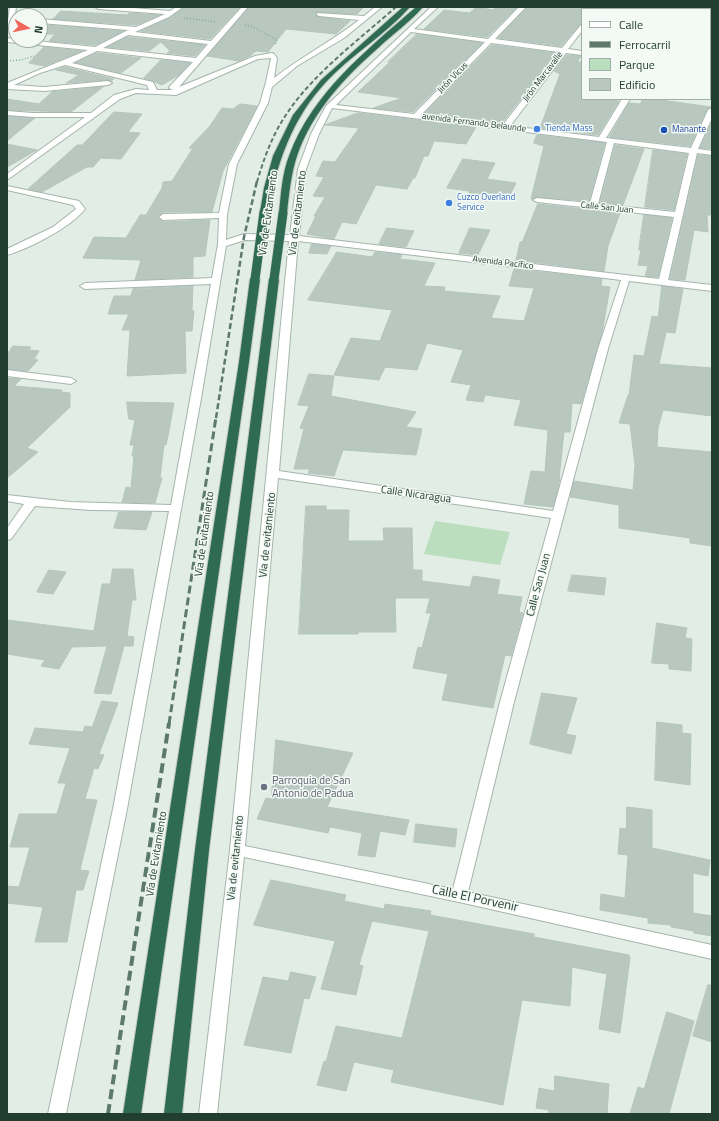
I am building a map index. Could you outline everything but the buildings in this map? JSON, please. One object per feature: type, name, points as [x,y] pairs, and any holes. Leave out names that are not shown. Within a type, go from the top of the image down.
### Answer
[{"type":"highway","name":"Vía de Evitamiento","points":[[132,1114],[242,378],[268,188],[277,156],[296,117],[324,81],[407,7]]},
{"type":"highway","name":"Vía de Evitamiento","points":[[173,1114],[202,850],[283,213],[285,187],[292,157],[299,140],[316,109],[341,80],[420,7]]},
{"type":"street","points":[[98,7],[171,13]]},
{"type":"street","points":[[7,87],[38,72],[65,64],[127,33],[167,16],[180,7]]},
{"type":"street","points":[[184,88],[179,90],[173,88],[245,7]]},
{"type":"street","points":[[269,86],[296,65],[342,37],[363,18],[379,7]]},
{"type":"street","name":"Via de evitamiento","points":[[208,1114],[237,850],[274,474],[294,238],[302,169],[315,134],[330,106],[408,30],[435,7]]},
{"type":"street","name":"Jirón Vicus","points":[[416,116],[523,7]]},
{"type":"street","points":[[319,14],[363,18]]},
{"type":"street","points":[[48,22],[137,29]]},
{"type":"street","name":"Jirón Marcavalle","points":[[505,127],[581,29]]},
{"type":"street","points":[[408,30],[581,53]]},
{"type":"street","points":[[127,33],[213,43]]},
{"type":"street","points":[[7,40],[197,60]]},
{"type":"street","points":[[7,178],[117,97],[136,91],[172,93],[257,57],[272,54],[274,58],[264,103],[233,164],[223,215],[222,244],[176,508],[120,809],[57,1114]]},
{"type":"street","points":[[65,64],[150,84],[154,92]]},
{"type":"street","points":[[7,87],[44,89],[108,83]]},
{"type":"street","points":[[600,139],[625,100]]},
{"type":"street","name":"avenida Fernando Belaunde","points":[[330,106],[611,140],[693,152],[712,153]]},
{"type":"street","points":[[663,282],[693,152],[712,110]]},
{"type":"street","points":[[7,113],[33,115],[92,115]]},
{"type":"street","points":[[593,206],[611,140]]},
{"type":"street","points":[[7,188],[76,203],[81,209],[73,218],[54,230],[7,252]]},
{"type":"street","name":"Calle San Juan","points":[[537,200],[678,215]]},
{"type":"street","points":[[163,217],[223,215]]},
{"type":"street","name":"Avenida Pacífico","points":[[222,244],[244,237],[294,238],[712,288]]},
{"type":"street","name":"Calle San Juan","points":[[459,896],[507,702],[603,348],[626,277]]},
{"type":"street","points":[[85,286],[215,281]]},
{"type":"street","points":[[7,373],[71,381]]},
{"type":"street","name":"Calle Nicaragua","points":[[274,474],[558,515]]},
{"type":"street","points":[[7,498],[31,502],[101,508],[176,508]]},
{"type":"street","points":[[7,536],[31,502]]},
{"type":"street","name":"Calle El Porvenir","points":[[237,850],[459,896],[712,952]]},
{"type":"green space","points":[[435,521],[510,532],[500,565],[424,554]]},
{"type":"railway","points":[[257,182],[273,137],[298,98],[339,56],[396,7]]},
{"type":"railway","points":[[216,418],[244,237],[257,181]]},
{"type":"railway","points":[[169,724],[216,417]]},
{"type":"railway","points":[[108,1114],[169,723]]},
{"type":"place","name":"Tienda Mass","points":[[537,129]]},
{"type":"place","name":"Manante","points":[[664,130]]},
{"type":"place","name":"Cuzco Overland Service","points":[[449,203]]},
{"type":"place","name":"Parroquia de San Antonio de Padua","points":[[264,787]]}]
